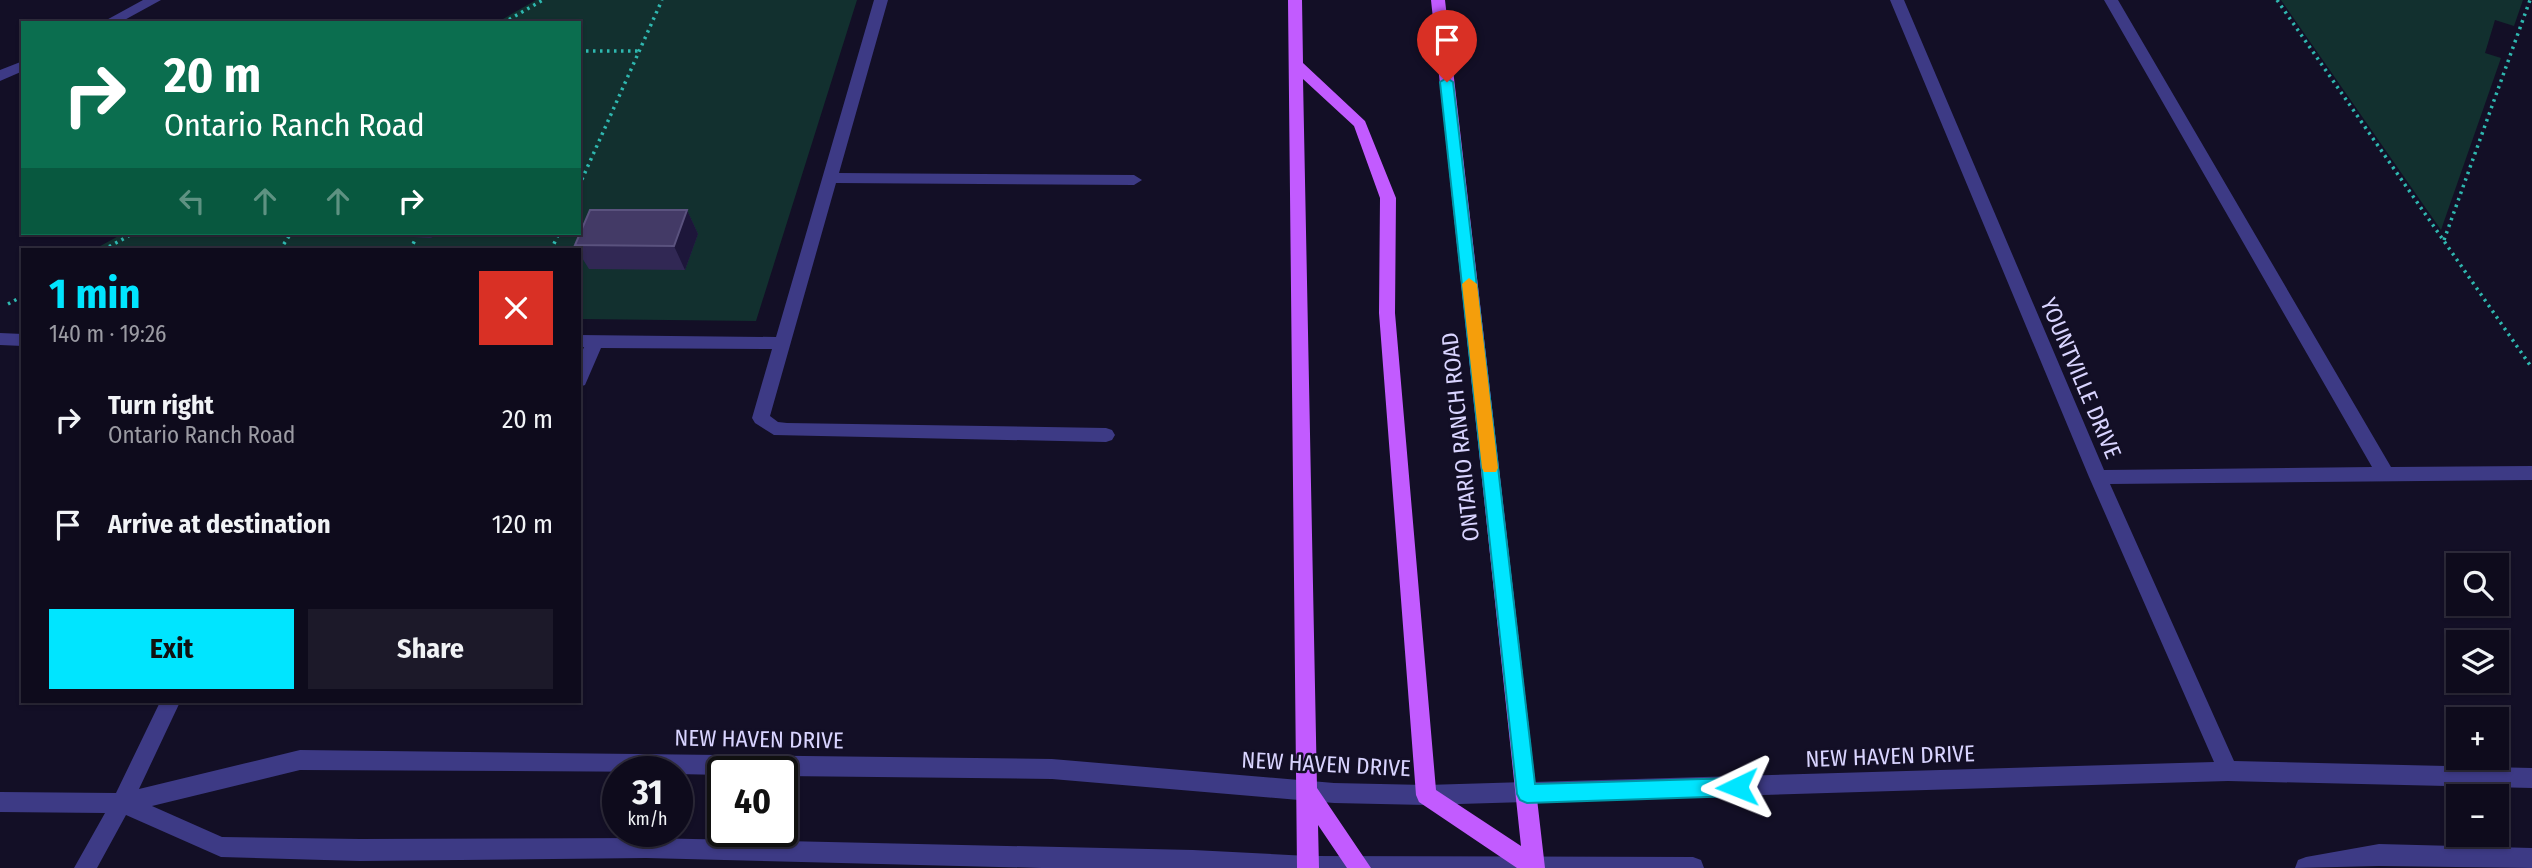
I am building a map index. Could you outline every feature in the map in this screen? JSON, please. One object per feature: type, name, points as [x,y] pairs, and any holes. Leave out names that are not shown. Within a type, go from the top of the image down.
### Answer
[{"type":"main road","points":[[1296,0],[1308,867]]},
{"type":"main road","name":"ONTARIO RANCH ROAD","points":[[1438,0],[1534,867]]},
{"type":"main road","points":[[1297,65],[1360,124],[1388,198],[1387,313],[1426,795],[1534,867]]},
{"type":"main road","points":[[1308,792],[1359,867]]},
{"type":"street","points":[[112,21],[154,0]]},
{"type":"street","points":[[881,0],[761,418],[774,428],[787,430],[1106,435]]},
{"type":"street","name":"YOUNTVILLE DRIVE","points":[[1897,0],[2098,477],[2228,771]]},
{"type":"street","points":[[2111,0],[2386,475]]},
{"type":"street","points":[[0,76],[21,66]]},
{"type":"street","points":[[830,178],[1134,180]]},
{"type":"street","points":[[0,339],[21,340]]},
{"type":"street","points":[[581,370],[587,341],[781,343]]},
{"type":"street","points":[[2098,477],[2532,473]]},
{"type":"street","points":[[85,868],[122,803],[170,703]]},
{"type":"street","name":"NEW HAVEN DRIVE","points":[[0,802],[122,803],[300,760],[1052,769],[1308,792],[1426,795],[2228,771],[2532,778]]},
{"type":"street","name":"NEW HAVEN DRIVE","points":[[122,803],[221,847],[360,850],[646,848],[1193,861],[1308,867],[1693,868]]},
{"type":"street","points":[[2306,868],[2379,855],[2532,859]]},
{"type":"path","points":[[506,21],[543,0]]},
{"type":"path","points":[[581,182],[662,0]]},
{"type":"path","points":[[2277,0],[2532,368]]},
{"type":"path","points":[[2444,240],[2530,0]]},
{"type":"path","points":[[581,52],[640,51]]},
{"type":"path","points":[[107,248],[130,235]]},
{"type":"path","points":[[411,248],[416,238]]},
{"type":"path","points":[[0,309],[21,297]]},
{"type":"green space","points":[[536,0],[857,0],[756,321],[581,319],[581,248],[97,248],[120,235],[581,235],[581,21],[499,21]]},
{"type":"green space","points":[[2281,0],[2523,0],[2514,26],[2495,20],[2485,53],[2501,58],[2441,230]]},
{"type":"building","points":[[590,210],[687,210],[674,246],[575,245]]},
{"type":"slow traffic","points":[[1469,284],[1490,468]]},
{"type":"route","points":[[1447,82],[1527,794],[1737,787]]}]
